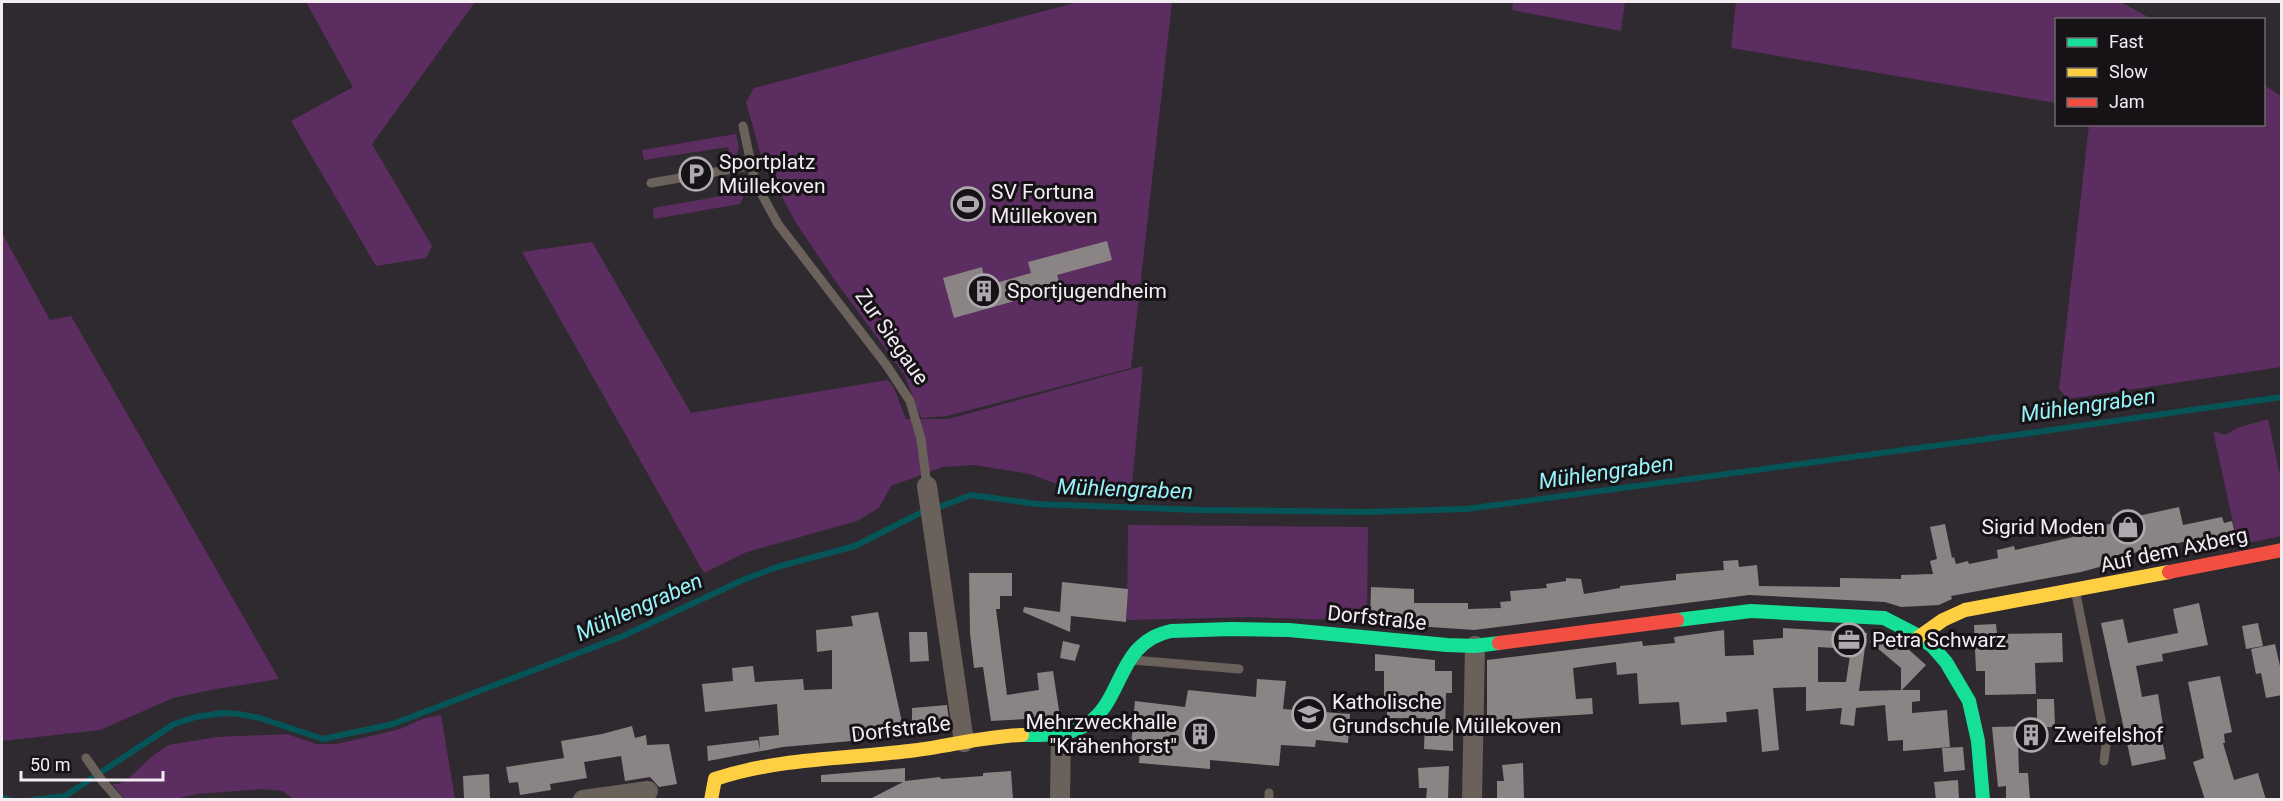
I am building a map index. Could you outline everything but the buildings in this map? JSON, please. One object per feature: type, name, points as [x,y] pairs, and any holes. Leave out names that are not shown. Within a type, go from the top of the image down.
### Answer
[{"type":"street","name":"Zur Siegaue","points":[[927,486],[964,742]]},
{"type":"street","name":"Auf dem Axberg","points":[[1919,637],[1943,620],[1965,610],[2076,591],[2282,550]]},
{"type":"street","name":"Dorfstraße","points":[[711,800],[715,779],[736,771],[939,747],[984,737],[1061,733],[1086,724],[1106,706],[1127,660],[1157,634],[1191,629],[1252,627],[1365,636],[1442,646],[1475,646],[1751,611],[1884,618],[1932,646],[1943,659],[1967,698],[1975,718],[1983,800]]},
{"type":"street","points":[[1472,800],[1475,646]]},
{"type":"street","points":[[1060,800],[1061,733]]},
{"type":"street","points":[[583,800],[648,791]]},
{"type":"lane","name":"Zur Siegaue","points":[[743,126],[755,182],[778,224],[887,366],[909,401],[921,439],[927,486]]},
{"type":"lane","points":[[651,183],[750,166]]},
{"type":"lane","name":"Auf dem Axberg","points":[[2076,591],[2106,745],[2104,761]]},
{"type":"lane","points":[[1127,660],[1239,669]]},
{"type":"lane","points":[[86,758],[119,800]]},
{"type":"shaded area","points":[[306,2],[475,2],[372,144],[432,246],[426,258],[376,266],[291,121],[353,87]]},
{"type":"shaded area","name":"SV Fortuna Müllekoven","points":[[1078,2],[1172,2],[1131,368],[947,416],[921,418],[904,374],[796,223],[761,156],[746,102],[754,88]]},
{"type":"shaded area","points":[[1513,2],[1625,2],[1621,31],[1512,10]]},
{"type":"shaded area","points":[[1736,2],[2121,2],[2150,18],[2055,18],[2055,103],[1731,48]]},
{"type":"shaded area","points":[[2265,86],[2281,96],[2281,367],[2068,399],[2059,389],[2089,126],[2265,126]]},
{"type":"shaded area","points":[[736,134],[739,148],[735,159],[730,161],[728,147],[644,160],[642,150]]},
{"type":"shaded area","points":[[732,179],[739,179],[747,188],[740,204],[654,219],[653,208],[733,194]]},
{"type":"shaded area","points":[[2,233],[50,320],[71,316],[279,679],[173,698],[100,730],[2,741]]},
{"type":"shaded area","points":[[592,242],[691,413],[888,380],[894,388],[906,419],[948,419],[1143,366],[1131,497],[1067,488],[1030,474],[974,465],[943,467],[891,486],[879,508],[857,521],[747,552],[704,573],[522,252]]},
{"type":"shaded area","points":[[2268,419],[2281,480],[2281,536],[2238,545],[2213,431],[2225,435],[2237,428]]},
{"type":"shaded area","points":[[1128,525],[1368,527],[1367,621],[1250,617],[1127,620]]},
{"type":"shaded area","points":[[441,715],[455,799],[294,799],[282,791],[261,789],[198,794],[174,799],[126,800],[112,784],[128,779],[151,757],[168,745],[217,737],[287,734],[316,744],[337,744],[400,729],[425,718]]},
{"type":"waterway","name":"Mühlengraben","points":[[32,800],[65,796],[174,724],[196,717],[222,713],[239,714],[260,718],[323,739],[393,724],[623,636],[745,579],[777,567],[855,546],[922,512],[971,495],[1037,504],[1199,510],[1366,512],[1466,509],[2282,397]]},
{"type":"waterway","name":"Mühlengraben","points":[[2,797],[9,800]]},
{"type":"traffic: fast","points":[[1677,620],[1751,611],[1884,618],[1915,634],[1932,646],[1946,662],[1969,701],[1978,741],[1983,800]]},
{"type":"traffic: fast","points":[[1022,735],[1045,735],[1082,727],[1096,717],[1106,704],[1129,661],[1139,648],[1153,638],[1171,631],[1289,630],[1447,645],[1475,646],[1499,643]]},
{"type":"traffic: slow","points":[[1919,637],[1943,620],[1965,610],[2169,572]]},
{"type":"traffic: slow","points":[[711,800],[715,779],[739,772],[787,763],[909,751],[993,737],[1022,735]]},
{"type":"traffic: jam","points":[[2169,572],[2282,550]]},
{"type":"traffic: jam","points":[[1499,643],[1677,620]]},
{"type":"place","name":"Sportplatz Müllekoven","points":[[696,174]]},
{"type":"place","name":"SV Fortuna Müllekoven","points":[[968,204]]},
{"type":"place","name":"Sportjugendheim","points":[[984,291]]},
{"type":"place","name":"Sigrid Moden","points":[[2128,527]]},
{"type":"place","name":"Petra Schwarz","points":[[1849,640]]},
{"type":"place","name":"Katholische Grundschule Müllekoven","points":[[1309,714]]},
{"type":"place","name":"Mehrzweckhalle \"Krähenhorst\"","points":[[1200,734]]},
{"type":"place","name":"Zweifelshof","points":[[2031,735]]}]
